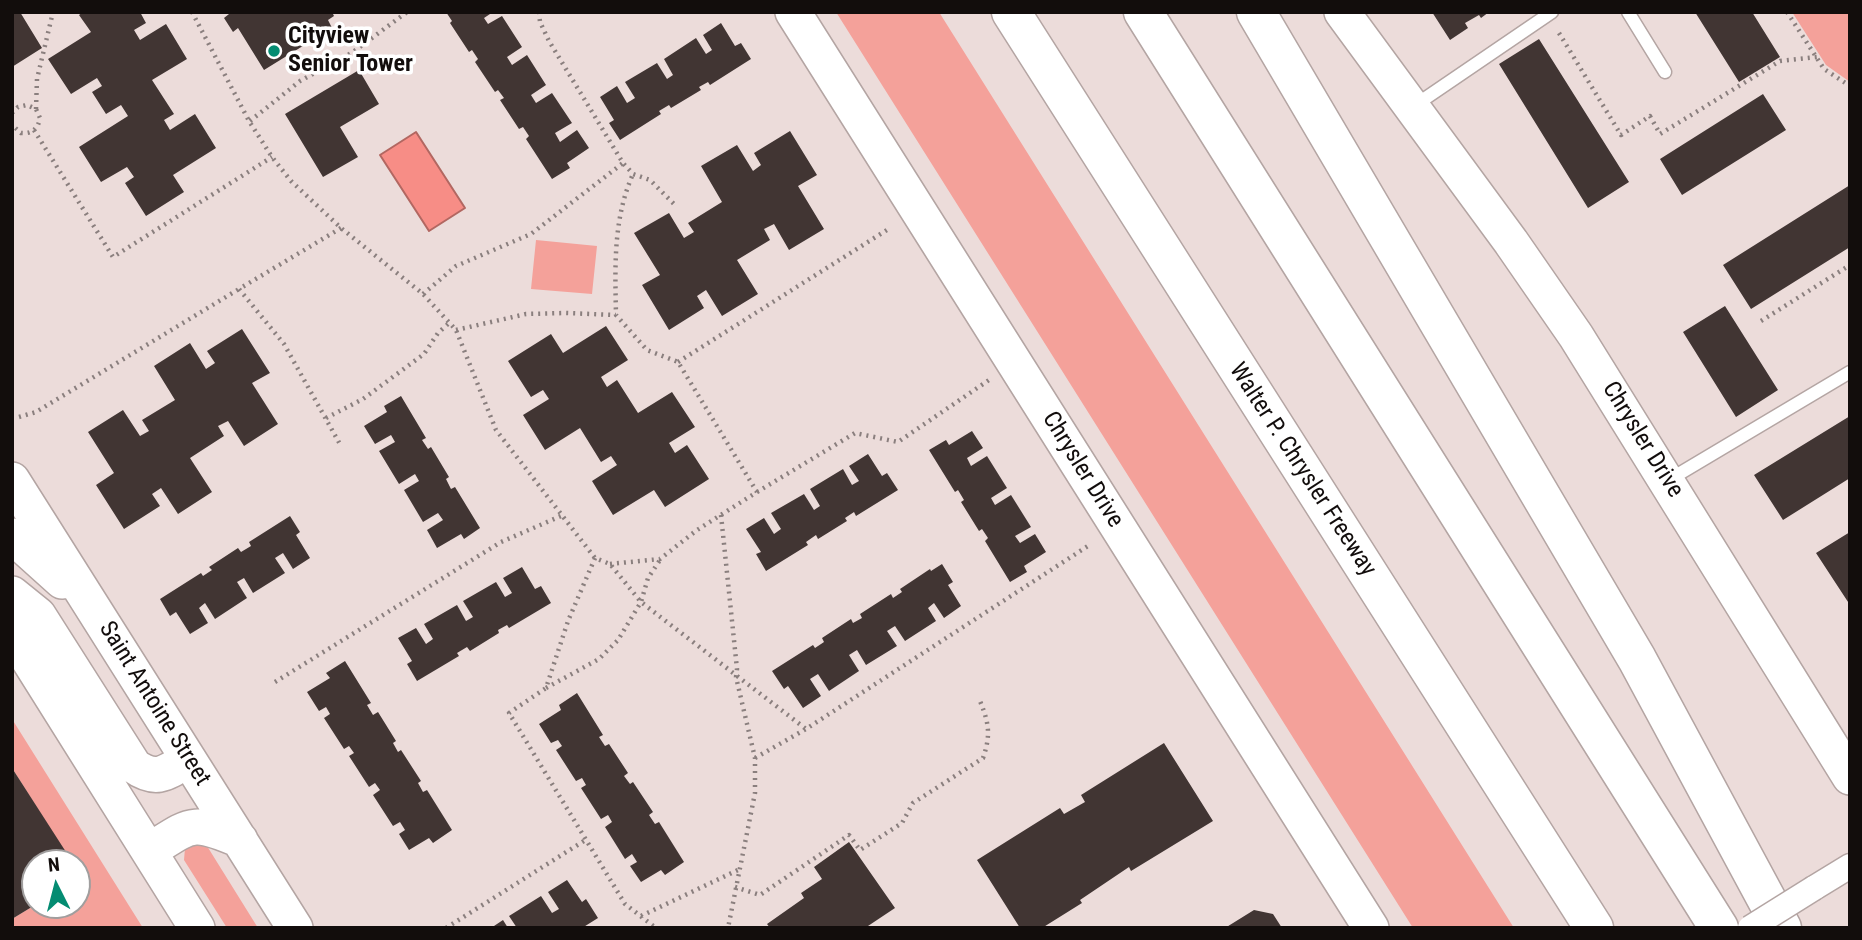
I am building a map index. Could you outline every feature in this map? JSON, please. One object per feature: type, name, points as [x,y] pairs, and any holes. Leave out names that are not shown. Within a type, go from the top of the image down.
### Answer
[{"type":"highway","points":[[984,12],[1048,71]]},
{"type":"highway","name":"Walter P. Chrysler Freeway","points":[[1011,12],[1594,928]]},
{"type":"highway","points":[[1143,12],[1719,928]]},
{"type":"highway","points":[[1256,12],[1637,659],[1782,928]]},
{"type":"street","name":"Chrysler Drive","points":[[793,12],[1371,928]]},
{"type":"street","name":"Chrysler Drive","points":[[1342,12],[1576,337],[1850,777]]},
{"type":"street","name":"Saint Antoine Street","points":[[12,480],[296,928]]},
{"type":"street","points":[[12,536],[95,612]]},
{"type":"street","points":[[12,594],[38,615],[134,766],[147,775],[163,775],[188,759]]},
{"type":"street","points":[[12,633],[197,928]]},
{"type":"street","points":[[149,851],[187,827],[209,827],[240,840]]},
{"type":"street","points":[[1750,928],[1850,866]]},
{"type":"lane","points":[[1412,107],[1552,12]]},
{"type":"lane","points":[[1628,12],[1665,72]]},
{"type":"lane","points":[[1667,481],[1850,372]]},
{"type":"path","points":[[34,131],[40,118],[36,109],[37,79],[53,12]]},
{"type":"path","points":[[192,12],[249,121],[291,181],[341,228],[423,294],[456,330],[496,430],[594,558],[610,564],[660,559]]},
{"type":"path","points":[[249,121],[300,81],[353,52],[407,12]]},
{"type":"path","points":[[539,12],[540,22],[549,41],[623,163],[633,174],[650,180],[677,207]]},
{"type":"path","points":[[1787,12],[1824,69],[1850,86]]},
{"type":"path","points":[[12,113],[23,105],[36,109]]},
{"type":"path","points":[[12,125],[21,133],[34,131]]},
{"type":"path","points":[[34,131],[113,257],[272,157]]},
{"type":"path","points":[[423,294],[456,266],[531,234],[623,163]]},
{"type":"path","points":[[633,174],[626,190],[615,246],[616,315],[648,350],[678,362],[757,492]]},
{"type":"path","points":[[678,362],[893,226]]},
{"type":"path","points":[[19,417],[36,412],[341,228]]},
{"type":"path","points":[[1761,321],[1850,265]]},
{"type":"path","points":[[239,289],[284,344],[341,446]]},
{"type":"path","points":[[456,330],[526,314],[616,315]]},
{"type":"path","points":[[326,418],[363,399],[424,354],[448,324]]},
{"type":"path","points":[[656,928],[625,904],[509,713],[545,688],[599,659],[618,640],[641,602],[648,578],[660,559],[697,530],[855,433],[898,442],[991,379]]},
{"type":"path","points":[[721,515],[736,677],[755,758],[755,793],[728,928]]},
{"type":"path","points":[[275,681],[501,542],[561,516]]},
{"type":"path","points":[[755,758],[806,729],[1094,543]]},
{"type":"path","points":[[545,688],[568,621],[594,558]]},
{"type":"path","points":[[610,564],[641,602],[806,729]]},
{"type":"path","points":[[735,887],[760,895],[849,835],[860,850],[902,823],[914,803],[983,758],[988,746],[989,724],[980,701]]},
{"type":"path","points":[[446,928],[587,839]]},
{"type":"path","points":[[641,916],[738,870]]},
{"type":"shaded area","points":[[836,12],[939,12],[1514,928],[1413,928]]},
{"type":"shaded area","points":[[1792,12],[1850,12],[1850,82],[1826,65]]},
{"type":"shaded area","points":[[416,132],[465,208],[429,231],[380,155]]},
{"type":"shaded area","points":[[536,240],[597,246],[592,294],[531,289]]},
{"type":"shaded area","points":[[12,719],[143,928],[12,928],[12,919],[21,914],[21,919],[91,919],[91,849],[63,849],[12,768]]},
{"type":"shaded area","points":[[192,842],[207,846],[258,928],[227,928],[184,860],[185,848]]},
{"type":"building","points":[[12,12],[20,12],[42,48],[12,67]]},
{"type":"building","points":[[83,12],[140,12],[146,23],[134,30],[140,40],[166,24],[187,59],[152,80],[174,114],[164,120],[170,130],[195,114],[216,148],[173,175],[184,192],[146,216],[125,183],[134,177],[127,167],[101,182],[79,147],[128,116],[121,105],[106,114],[92,92],[102,86],[97,78],[71,94],[48,59],[91,32],[79,15]]},
{"type":"building","name":"Cityview Senior Tower","points":[[228,12],[332,12],[334,16],[328,20],[332,28],[264,70],[238,28],[233,32],[224,18]]},
{"type":"building","points":[[446,12],[493,12],[484,18],[488,24],[502,16],[522,47],[507,57],[512,65],[527,55],[546,85],[531,95],[536,103],[552,93],[572,123],[555,133],[560,142],[577,130],[589,148],[567,163],[570,168],[552,179],[526,139],[529,136],[523,127],[519,129],[500,100],[504,98],[498,90],[495,92],[475,62],[478,59],[472,50],[469,52]]},
{"type":"building","points":[[1432,12],[1489,12],[1481,18],[1479,15],[1465,23],[1468,28],[1450,40]]},
{"type":"building","points":[[1695,12],[1752,12],[1780,57],[1739,82]]},
{"type":"building","points":[[721,23],[735,46],[741,43],[751,59],[710,85],[708,82],[699,87],[701,90],[671,108],[669,105],[659,111],[661,114],[620,140],[609,123],[614,120],[600,97],[617,86],[627,103],[635,98],[625,82],[657,63],[667,79],[673,75],[664,59],[696,38],[706,54],[712,50],[703,35]]},
{"type":"building","points":[[1539,39],[1629,182],[1588,208],[1499,64]]},
{"type":"building","points":[[359,70],[379,104],[340,127],[358,157],[323,177],[285,114]]},
{"type":"building","points":[[1763,94],[1786,130],[1682,195],[1660,159]]},
{"type":"building","points":[[790,131],[817,175],[798,186],[824,229],[789,250],[774,224],[764,229],[770,240],[737,260],[758,294],[722,316],[706,290],[697,296],[704,308],[669,330],[642,285],[660,275],[634,233],[669,213],[684,238],[694,232],[688,223],[722,202],[701,166],[737,145],[753,171],[761,165],[754,153]]},
{"type":"building","points":[[1850,185],[1850,247],[1751,309],[1723,265]]},
{"type":"building","points":[[1725,306],[1778,390],[1736,417],[1683,332]]},
{"type":"building","points":[[606,326],[628,360],[601,377],[607,387],[617,380],[638,413],[672,392],[695,427],[669,443],[675,453],[687,445],[709,479],[665,507],[654,490],[613,515],[592,481],[617,465],[611,456],[601,462],[580,428],[545,450],[523,415],[549,399],[543,390],[531,397],[508,361],[551,334],[563,353]]},
{"type":"building","points":[[242,329],[270,373],[252,383],[278,424],[244,446],[228,421],[218,426],[224,436],[190,458],[212,492],[178,514],[161,488],[152,494],[160,506],[124,529],[96,485],[114,473],[88,432],[123,410],[140,436],[149,431],[142,420],[175,400],[154,366],[190,343],[206,369],[215,363],[207,351]]},
{"type":"building","points":[[401,396],[426,438],[422,440],[428,449],[431,447],[449,477],[446,479],[451,489],[455,487],[480,528],[464,539],[461,534],[437,548],[427,530],[443,520],[438,513],[423,522],[404,490],[419,481],[415,474],[399,484],[379,451],[395,442],[391,435],[375,444],[364,426],[387,412],[384,406]]},
{"type":"building","points":[[1850,416],[1850,478],[1783,520],[1754,475]]},
{"type":"building","points":[[972,431],[983,448],[967,458],[971,466],[987,456],[1007,488],[991,498],[995,505],[1011,495],[1031,527],[1015,536],[1020,543],[1035,534],[1046,552],[1024,566],[1027,572],[1010,582],[985,541],[988,538],[982,529],[979,531],[961,502],[964,500],[958,490],[955,492],[929,450],[946,440],[949,445]]},
{"type":"building","points":[[868,454],[882,476],[887,473],[898,490],[856,516],[854,512],[845,518],[847,521],[818,539],[816,535],[806,542],[808,545],[766,571],[756,554],[761,552],[746,529],[764,518],[774,534],[781,529],[771,513],[804,494],[814,510],[820,506],[810,489],[843,469],[852,485],[859,481],[849,466]]},
{"type":"building","points":[[290,516],[300,532],[296,535],[310,558],[293,569],[283,553],[275,558],[285,573],[253,593],[244,578],[237,582],[247,598],[215,619],[205,603],[199,608],[208,623],[190,634],[176,612],[170,616],[160,599],[201,573],[203,576],[212,570],[209,567],[238,548],[241,552],[251,546],[249,542]]},
{"type":"building","points":[[1850,532],[1850,605],[1816,553]]},
{"type":"building","points":[[942,564],[953,582],[948,585],[961,606],[944,618],[934,603],[928,608],[936,621],[905,641],[895,626],[887,631],[897,646],[866,665],[857,650],[849,655],[859,671],[829,691],[818,674],[810,679],[821,696],[803,708],[788,686],[784,689],[772,671],[813,645],[815,648],[824,642],[822,638],[851,619],[853,623],[862,618],[860,614],[891,594],[893,598],[902,592],[900,589]]},
{"type":"building","points":[[522,567],[535,589],[541,586],[551,603],[509,628],[507,625],[498,630],[499,633],[470,651],[467,647],[457,653],[459,656],[417,681],[407,664],[412,661],[398,638],[416,628],[426,644],[433,639],[424,624],[457,605],[466,621],[473,617],[463,601],[496,582],[505,597],[512,593],[503,578]]},
{"type":"building","points":[[345,661],[371,703],[367,705],[373,715],[378,712],[396,741],[393,743],[398,752],[401,750],[421,781],[418,783],[423,792],[427,790],[452,830],[433,843],[429,838],[409,850],[399,834],[405,830],[400,822],[393,826],[373,795],[380,790],[375,783],[369,787],[349,756],[354,753],[349,746],[344,749],[324,718],[330,714],[326,707],[319,711],[307,692],[330,678],[326,673]]},
{"type":"building","points":[[577,693],[603,735],[599,737],[605,746],[609,744],[628,773],[624,776],[630,784],[633,782],[653,812],[649,815],[655,824],[659,822],[684,862],[665,875],[661,870],[641,882],[630,866],[637,862],[632,854],[625,859],[605,827],[612,822],[608,815],[601,819],[581,788],[586,785],[582,778],[576,781],[556,750],[562,746],[558,740],[551,743],[539,724],[561,710],[559,705]]},
{"type":"building","points":[[1164,743],[1213,821],[1131,871],[1129,867],[1080,900],[1082,903],[1042,928],[1020,928],[977,860],[1060,808],[1064,814],[1085,802],[1081,795]]},
{"type":"building","points":[[12,768],[64,849],[21,849],[21,914],[12,919]]},
{"type":"building","points":[[849,842],[895,908],[865,928],[770,928],[767,924],[804,898],[801,893],[822,879],[814,867]]},
{"type":"building","points":[[567,880],[582,902],[586,899],[598,918],[582,928],[517,928],[509,916],[541,896],[552,913],[559,909],[548,892]]},
{"type":"building","points":[[1254,910],[1273,914],[1282,928],[1225,928]]},
{"type":"building","points":[[503,920],[508,928],[491,928]]},
{"type":"place","name":"Cityview Senior Tower","points":[[274,51]]}]
